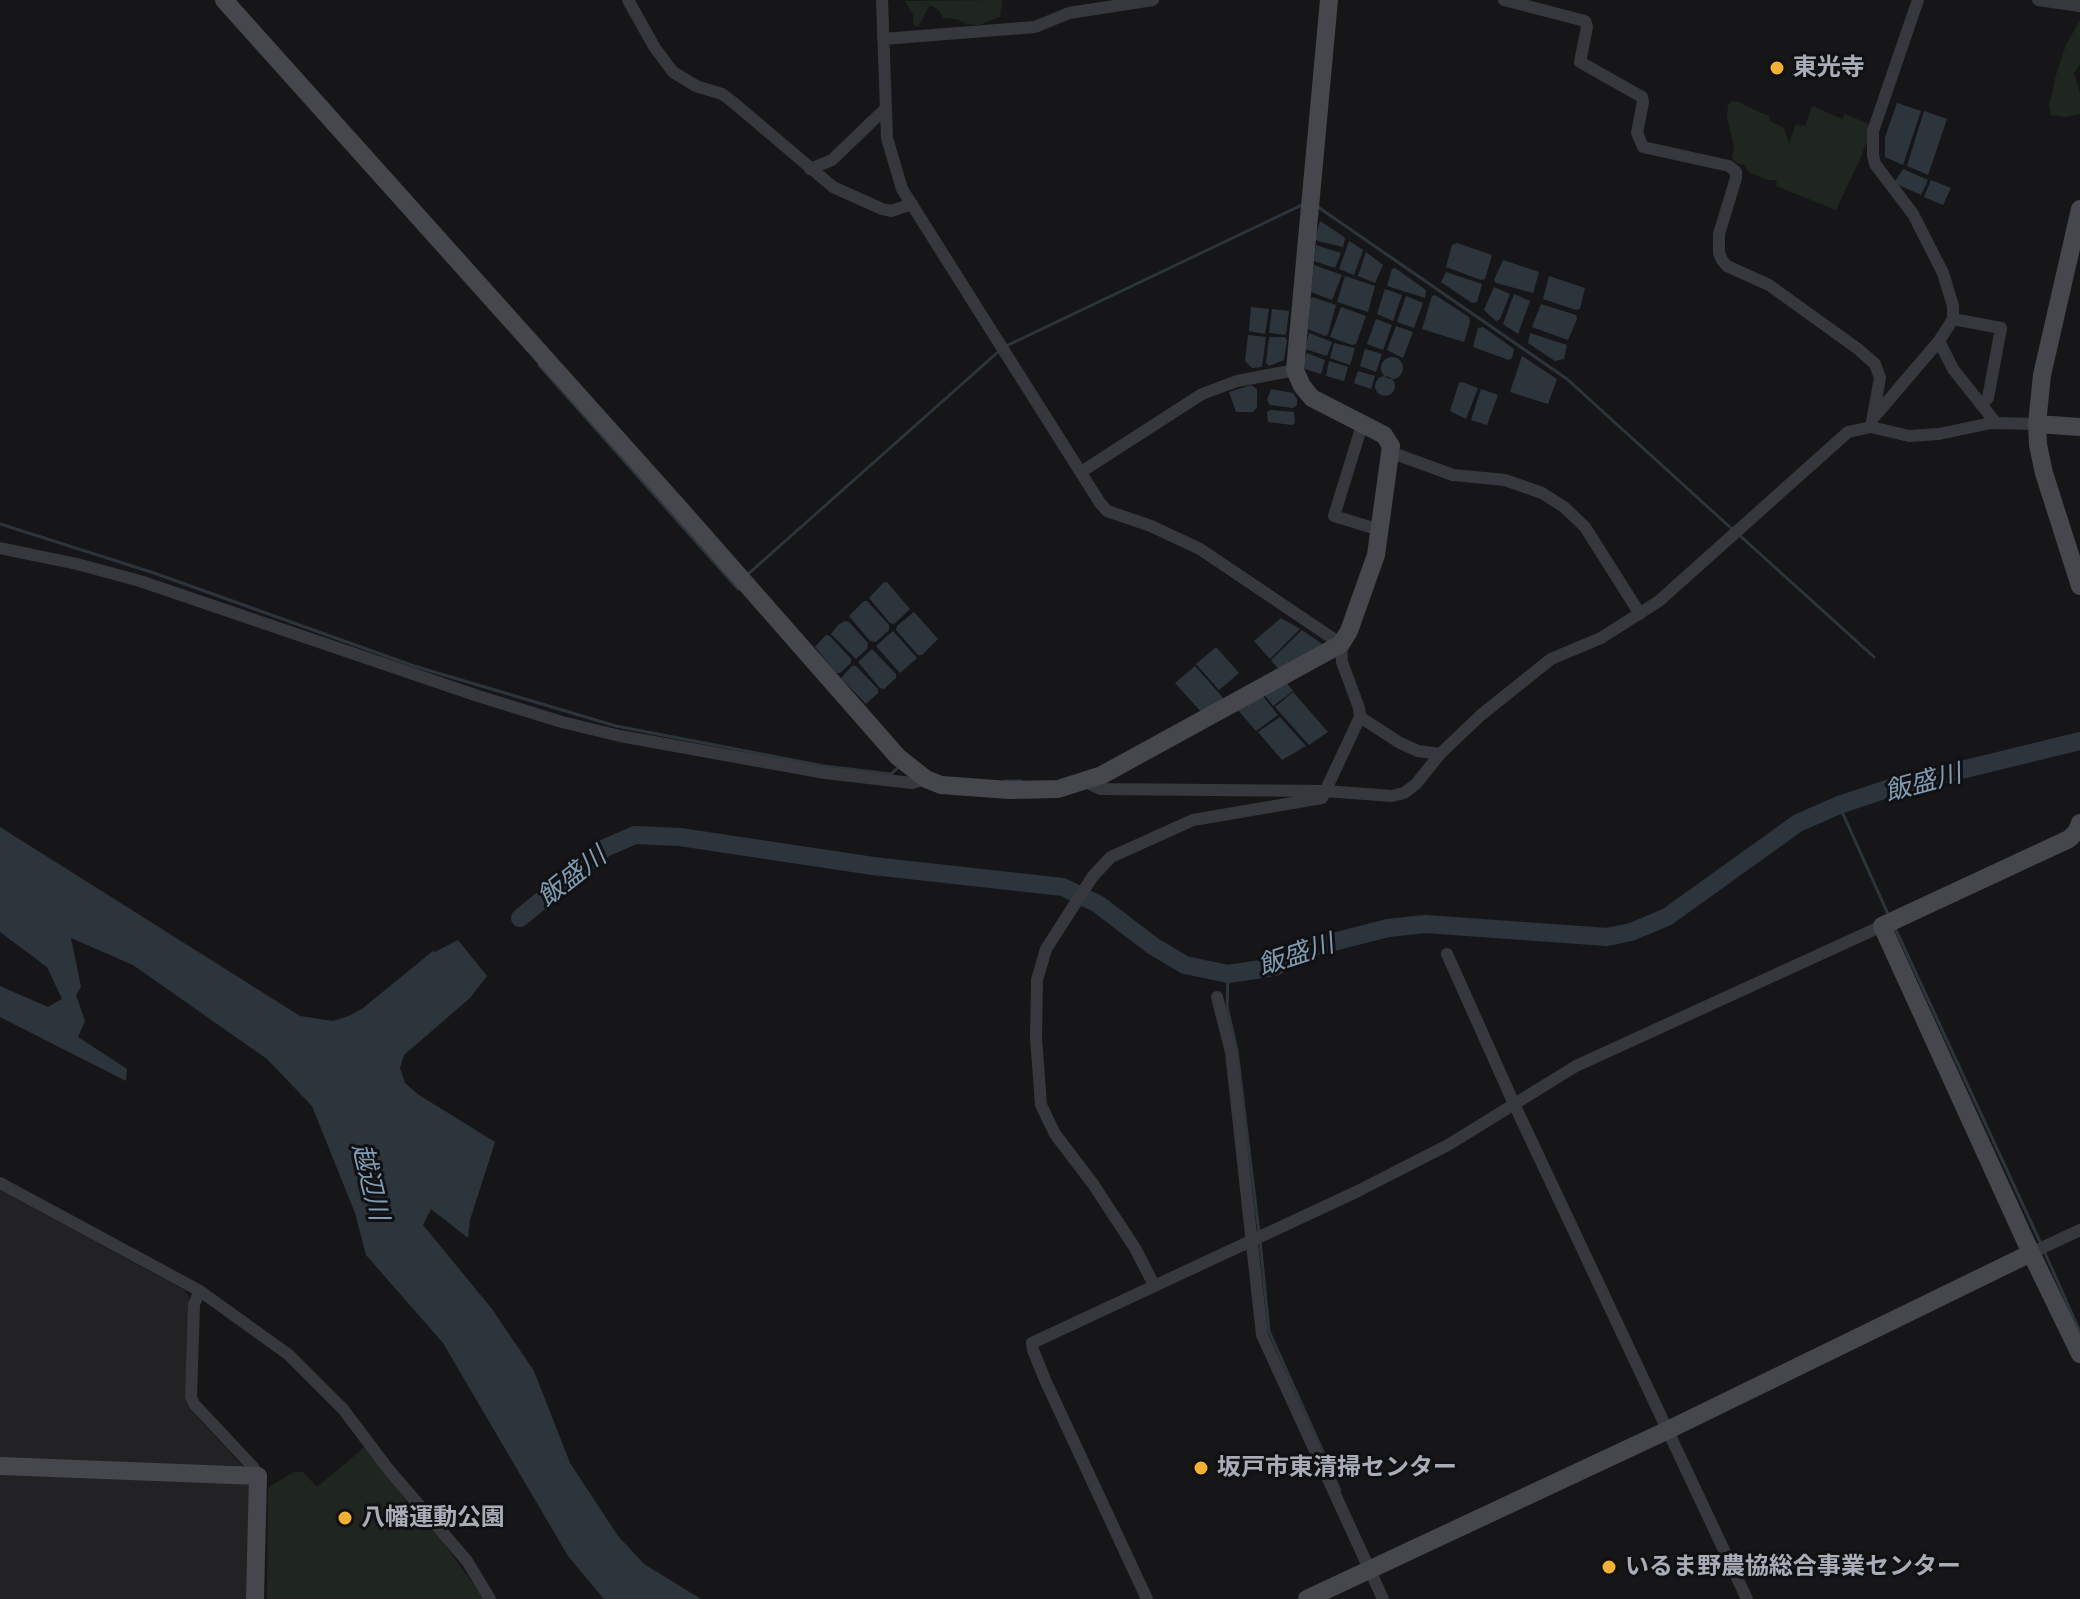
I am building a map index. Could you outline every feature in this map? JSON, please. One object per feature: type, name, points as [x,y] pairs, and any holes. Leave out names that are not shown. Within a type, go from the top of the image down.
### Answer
[{"type":"street","points":[[224,0],[898,757],[926,779],[954,788],[1009,790],[1058,789],[1102,775],[1341,644],[1349,631],[1371,574],[1391,446],[1384,435],[1363,422],[1312,398],[1295,370],[1329,0]]},
{"type":"street","points":[[882,0],[887,138],[902,189],[1107,511],[1151,526],[1200,549],[1341,644]]},
{"type":"street","points":[[883,39],[1035,27],[1069,13],[1153,0]]},
{"type":"street","points":[[1504,0],[1585,21],[1587,27],[1580,62],[1642,97],[1637,133],[1643,147],[1733,168],[1736,178],[1718,245],[1722,260],[1727,266],[1769,285],[1875,364],[1880,378],[1873,422]]},
{"type":"street","points":[[1084,781],[1100,789],[1325,791],[1392,796],[1404,793],[1481,715],[1551,659],[1601,638],[1659,601],[1833,443],[1848,432],[1873,422],[1939,341],[1953,319],[1953,306],[1943,273],[1913,214],[1875,164],[1873,155],[1873,131],[1918,0]]},
{"type":"street","points":[[2038,0],[2080,6]]},
{"type":"street","points":[[634,1],[655,48],[673,72],[696,86],[722,94],[810,169],[850,197],[891,211],[912,204]]},
{"type":"street","points":[[810,169],[832,160],[886,108]]},
{"type":"street","points":[[2080,209],[2042,375],[2037,424],[2044,473],[2080,586]]},
{"type":"street","points":[[1953,319],[2001,328],[1988,398],[1981,405]]},
{"type":"street","points":[[1939,341],[1953,369],[1996,423]]},
{"type":"street","points":[[1081,472],[1202,394],[1237,381],[1295,370]]},
{"type":"street","points":[[1363,422],[1334,516],[1380,530]]},
{"type":"street","points":[[1873,422],[1909,436],[1939,434],[1996,423],[2080,427]]},
{"type":"street","points":[[1390,452],[1453,475],[1526,485],[1553,500],[1585,527],[1640,614]]},
{"type":"street","points":[[0,548],[140,581],[562,722],[634,739],[825,773],[912,783],[926,779]]},
{"type":"street","points":[[1341,644],[1342,662],[1360,717],[1400,743],[1418,751],[1440,754]]},
{"type":"street","points":[[1154,1285],[1135,1248],[1055,1134],[1041,1105],[1036,1037],[1037,980],[1046,949],[1093,876],[1111,857],[1185,823],[1213,815],[1322,798],[1360,717]]},
{"type":"street","points":[[1147,1599],[1046,1382],[1032,1343],[1448,1145],[1576,1066],[2069,839],[2080,823]]},
{"type":"street","points":[[1882,926],[2080,1354]]},
{"type":"street","points":[[1447,954],[1515,1106],[1747,1599]]},
{"type":"street","points":[[1217,997],[1231,1052],[1262,1335],[1383,1599]]},
{"type":"street","points":[[0,1183],[200,1291],[269,1339],[322,1385],[467,1561],[490,1599]]},
{"type":"street","points":[[1307,1599],[1668,1430],[2080,1230]]},
{"type":"street","points":[[200,1291],[194,1304],[191,1397],[258,1476],[255,1599]]},
{"type":"street","points":[[0,1466],[258,1476]]},
{"type":"shaded area","points":[[1002,0],[1000,17],[979,25],[943,18],[939,10],[930,5],[918,27],[913,24],[913,15],[905,1]]},
{"type":"shaded area","points":[[2080,20],[2080,64],[2074,73],[2080,93],[2080,114],[2065,117],[2051,115],[2049,106],[2056,75],[2066,45]]},
{"type":"shaded area","points":[[1731,101],[1769,116],[1770,121],[1784,128],[1789,144],[1796,124],[1805,126],[1812,106],[1842,119],[1845,114],[1873,126],[1836,210],[1776,186],[1777,180],[1768,180],[1749,172],[1743,164],[1736,163],[1732,157],[1734,146],[1727,117]]},
{"type":"shaded area","points":[[0,1190],[184,1290],[189,1297],[185,1399],[188,1407],[251,1475],[247,1599],[0,1599]]},
{"type":"shaded area","name":"八幡運動公園","points":[[366,1446],[484,1599],[267,1599],[268,1488],[294,1472],[303,1472],[317,1487]]},
{"type":"water","points":[[1897,103],[1921,111],[1903,165],[1885,157],[1885,137]]},
{"type":"water","points":[[1924,111],[1947,119],[1928,175],[1907,166]]},
{"type":"water","points":[[1903,169],[1928,180],[1921,195],[1894,183]]},
{"type":"water","points":[[1931,180],[1951,188],[1943,205],[1924,197]]},
{"type":"water","points":[[1320,221],[1343,236],[1343,247],[1315,239]]},
{"type":"water","points":[[1349,241],[1363,250],[1354,275],[1339,269]]},
{"type":"water","points":[[1457,243],[1492,255],[1485,279],[1446,267],[1452,245]]},
{"type":"water","points":[[1316,245],[1341,253],[1335,268],[1314,261]]},
{"type":"water","points":[[1366,252],[1383,265],[1375,283],[1358,276]]},
{"type":"water","points":[[1503,260],[1539,272],[1533,293],[1496,283],[1494,280]]},
{"type":"water","points":[[1314,265],[1342,275],[1332,300],[1311,292]]},
{"type":"water","points":[[1395,268],[1426,290],[1425,298],[1387,286]]},
{"type":"water","points":[[1446,272],[1482,284],[1477,302],[1472,303],[1441,282]]},
{"type":"water","points":[[1345,276],[1375,286],[1368,312],[1337,302]]},
{"type":"water","points":[[1549,276],[1585,288],[1580,309],[1543,299]]},
{"type":"water","points":[[1494,287],[1510,294],[1500,319],[1496,321],[1484,310]]},
{"type":"water","points":[[1385,289],[1402,295],[1393,321],[1377,314]]},
{"type":"water","points":[[1514,294],[1530,301],[1518,334],[1503,324]]},
{"type":"water","points":[[1406,296],[1423,303],[1414,328],[1397,322]]},
{"type":"water","points":[[1432,296],[1469,317],[1464,342],[1422,329]]},
{"type":"water","points":[[1312,297],[1336,305],[1325,336],[1308,329]]},
{"type":"water","points":[[1541,304],[1576,315],[1568,340],[1532,327]]},
{"type":"water","points":[[1251,307],[1269,309],[1265,334],[1249,331]]},
{"type":"water","points":[[1341,307],[1366,316],[1356,344],[1330,337]]},
{"type":"water","points":[[1272,309],[1289,311],[1286,335],[1269,333]]},
{"type":"water","points":[[1376,319],[1392,325],[1383,350],[1367,344]]},
{"type":"water","points":[[1396,326],[1413,332],[1403,358],[1387,350]]},
{"type":"water","points":[[1483,327],[1514,349],[1512,358],[1509,360],[1473,347],[1478,328]]},
{"type":"water","points":[[1309,333],[1332,342],[1327,356],[1305,349]]},
{"type":"water","points":[[1530,333],[1567,345],[1564,359],[1555,361],[1528,343]]},
{"type":"water","points":[[1248,335],[1266,337],[1262,367],[1252,368],[1245,361]]},
{"type":"water","points":[[1269,337],[1285,337],[1287,340],[1284,360],[1269,366],[1266,363]]},
{"type":"water","points":[[1334,343],[1355,348],[1350,365],[1330,358]]},
{"type":"water","points":[[1365,349],[1382,354],[1376,372],[1360,366]]},
{"type":"water","points":[[1307,353],[1325,360],[1321,374],[1305,369],[1303,363]]},
{"type":"water","points":[[1522,356],[1557,379],[1548,404],[1510,392]]},
{"type":"water","points":[[1392,357],[1400,360],[1403,368],[1400,376],[1392,379],[1384,376],[1381,368],[1384,360]]},
{"type":"water","points":[[1329,361],[1348,367],[1344,381],[1326,376]]},
{"type":"water","points":[[1358,371],[1375,376],[1371,389],[1354,383]]},
{"type":"water","points":[[1385,376],[1392,379],[1395,386],[1392,393],[1385,396],[1378,393],[1375,386],[1378,379]]},
{"type":"water","points":[[1462,382],[1478,388],[1466,419],[1450,411]]},
{"type":"water","points":[[1251,385],[1257,389],[1257,407],[1253,412],[1236,412],[1229,392]]},
{"type":"water","points":[[1271,389],[1293,393],[1297,405],[1293,408],[1270,405],[1267,400]]},
{"type":"water","points":[[1481,389],[1498,395],[1487,425],[1471,420]]},
{"type":"water","points":[[1267,412],[1294,412],[1295,423],[1268,422]]},
{"type":"water","points":[[887,582],[910,609],[894,624],[869,598]]},
{"type":"water","points":[[864,601],[889,625],[889,630],[876,642],[870,641],[849,616]]},
{"type":"water","points":[[914,612],[938,639],[922,655],[918,655],[896,630]]},
{"type":"water","points":[[1281,618],[1300,629],[1270,659],[1254,641]]},
{"type":"water","points":[[845,621],[868,643],[867,649],[856,659],[831,634]]},
{"type":"water","points":[[1302,630],[1321,643],[1321,647],[1279,670],[1271,660]]},
{"type":"water","points":[[893,631],[917,658],[900,673],[876,646]]},
{"type":"water","points":[[826,635],[851,659],[851,663],[840,673],[836,673],[815,647]]},
{"type":"water","points":[[1216,647],[1239,673],[1219,690],[1196,664]]},
{"type":"water","points":[[872,649],[896,674],[896,678],[884,689],[858,662]]},
{"type":"water","points":[[852,666],[856,666],[878,689],[878,693],[866,704],[841,678]]},
{"type":"water","points":[[1195,666],[1225,700],[1202,713],[1175,683]]},
{"type":"water","points":[[1286,682],[1293,691],[1273,706],[1263,693]]},
{"type":"water","points":[[1293,692],[1328,732],[1309,745],[1275,707]]},
{"type":"water","points":[[1262,695],[1278,715],[1256,731],[1238,710]]},
{"type":"water","points":[[1280,717],[1306,746],[1282,760],[1258,732]]},
{"type":"water","name":"越辺川","points":[[0,827],[300,1016],[333,1021],[349,1016],[433,951],[458,940],[487,976],[470,998],[404,1055],[400,1068],[405,1083],[419,1095],[495,1142],[470,1220],[468,1238],[431,1209],[423,1225],[492,1309],[534,1371],[570,1463],[618,1536],[644,1564],[701,1599],[604,1599],[568,1556],[443,1343],[366,1255],[355,1213],[312,1106],[267,1059],[133,965],[71,938],[81,987],[76,995],[85,1021],[78,1037],[127,1069],[126,1081],[0,1017],[0,986],[48,1007],[62,999],[47,967],[0,932]]},
{"type":"waterway","points":[[1004,347],[1304,204]]},
{"type":"waterway","points":[[1318,207],[1567,379],[1732,529]]},
{"type":"waterway","points":[[747,575],[998,352]]},
{"type":"waterway","points":[[539,365],[738,589]]},
{"type":"waterway","points":[[0,524],[154,573],[414,666],[616,726],[824,766],[891,774],[900,766]]},
{"type":"waterway","points":[[1737,533],[1874,657]]},
{"type":"waterway","name":"飯盛川","points":[[520,918],[605,848],[635,835],[680,837],[873,866],[1063,887],[1098,904],[1153,946],[1185,965],[1228,974],[1275,967],[1306,949],[1388,928],[1425,924],[1607,937],[1631,932],[1667,917],[1798,823],[1839,805],[1896,786],[2080,741]]},
{"type":"waterway","points":[[1005,781],[1021,781]]},
{"type":"waterway","points":[[1839,805],[1888,914]]},
{"type":"waterway","points":[[1895,928],[2041,1244]]},
{"type":"waterway","points":[[1228,974],[1227,1007],[1237,1050],[1259,1233]]},
{"type":"waterway","points":[[1260,1241],[1269,1331],[1340,1490]]},
{"type":"waterway","points":[[2044,1251],[2080,1332]]},
{"type":"place","name":"東光寺","points":[[1777,68]]},
{"type":"place","name":"坂戸市東清掃センター","points":[[1201,1468]]},
{"type":"place","name":"八幡運動公園","points":[[345,1518]]},
{"type":"place","name":"いるま野農協総合事業センター","points":[[1609,1567]]}]
